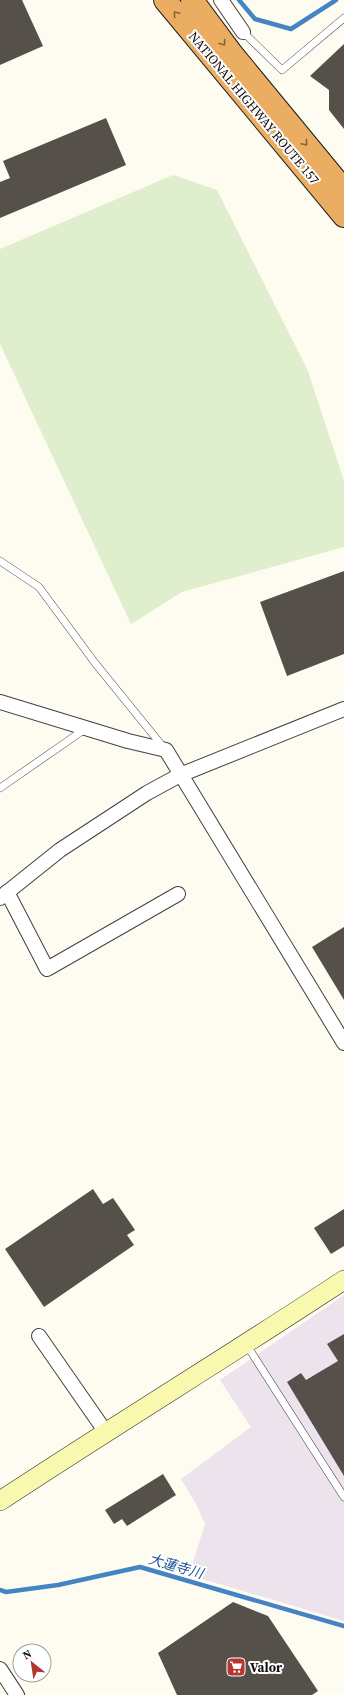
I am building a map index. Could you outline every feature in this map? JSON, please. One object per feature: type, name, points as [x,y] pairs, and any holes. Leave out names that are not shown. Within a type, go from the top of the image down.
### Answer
[{"type":"highway","name":"NATIONAL HIGHWAY ROUTE 157","points":[[165,0],[344,216]]},
{"type":"highway","name":"NATIONAL HIGHWAY ROUTE 157","points":[[192,0],[232,54],[344,190]]},
{"type":"street","points":[[221,0],[243,32]]},
{"type":"street","points":[[0,702],[85,729],[166,750],[344,1043]]},
{"type":"street","points":[[178,894],[47,969],[4,895],[60,850],[146,794],[180,775],[344,709]]},
{"type":"street","points":[[0,1501],[105,1432],[246,1344],[344,1280]]},
{"type":"street","points":[[39,1336],[105,1432]]},
{"type":"street","points":[[0,1669],[17,1695]]},
{"type":"lane","points":[[243,32],[282,70],[344,18]]},
{"type":"lane","points":[[0,561],[39,588],[95,663],[166,750]]},
{"type":"lane","points":[[0,788],[85,729]]},
{"type":"lane","points":[[246,1344],[344,1497]]},
{"type":"shaded area","points":[[344,1295],[344,1621],[189,1575],[205,1524],[196,1504],[181,1479],[251,1427],[220,1380]]},
{"type":"green space","points":[[173,175],[217,190],[308,371],[344,481],[344,547],[182,592],[131,624],[0,344],[0,249]]},
{"type":"building","points":[[0,0],[22,0],[43,46],[0,65]]},
{"type":"building","points":[[344,44],[344,129],[329,110],[329,90],[310,76]]},
{"type":"building","points":[[106,118],[126,165],[0,218],[0,182],[10,178],[3,161]]},
{"type":"building","points":[[344,571],[344,654],[287,676],[260,602]]},
{"type":"building","points":[[344,927],[344,1000],[312,947]]},
{"type":"building","points":[[93,1189],[103,1204],[113,1198],[135,1230],[127,1235],[134,1245],[44,1307],[5,1249]]},
{"type":"building","points":[[344,1209],[344,1246],[331,1254],[314,1228]]},
{"type":"building","points":[[344,1334],[344,1476],[287,1382],[301,1373],[306,1380],[338,1361],[327,1344]]},
{"type":"building","points":[[163,1474],[176,1495],[127,1526],[122,1519],[114,1524],[105,1510]]},
{"type":"building","points":[[233,1602],[268,1616],[318,1691],[312,1695],[177,1695],[158,1653]]},
{"type":"waterway","points":[[239,0],[255,19],[291,29],[336,0]]},
{"type":"waterway","name":"大蓮寺川","points":[[0,1590],[6,1592],[58,1585],[140,1567],[344,1626]]},
{"type":"place","name":"Valor","points":[[236,1667]]}]
